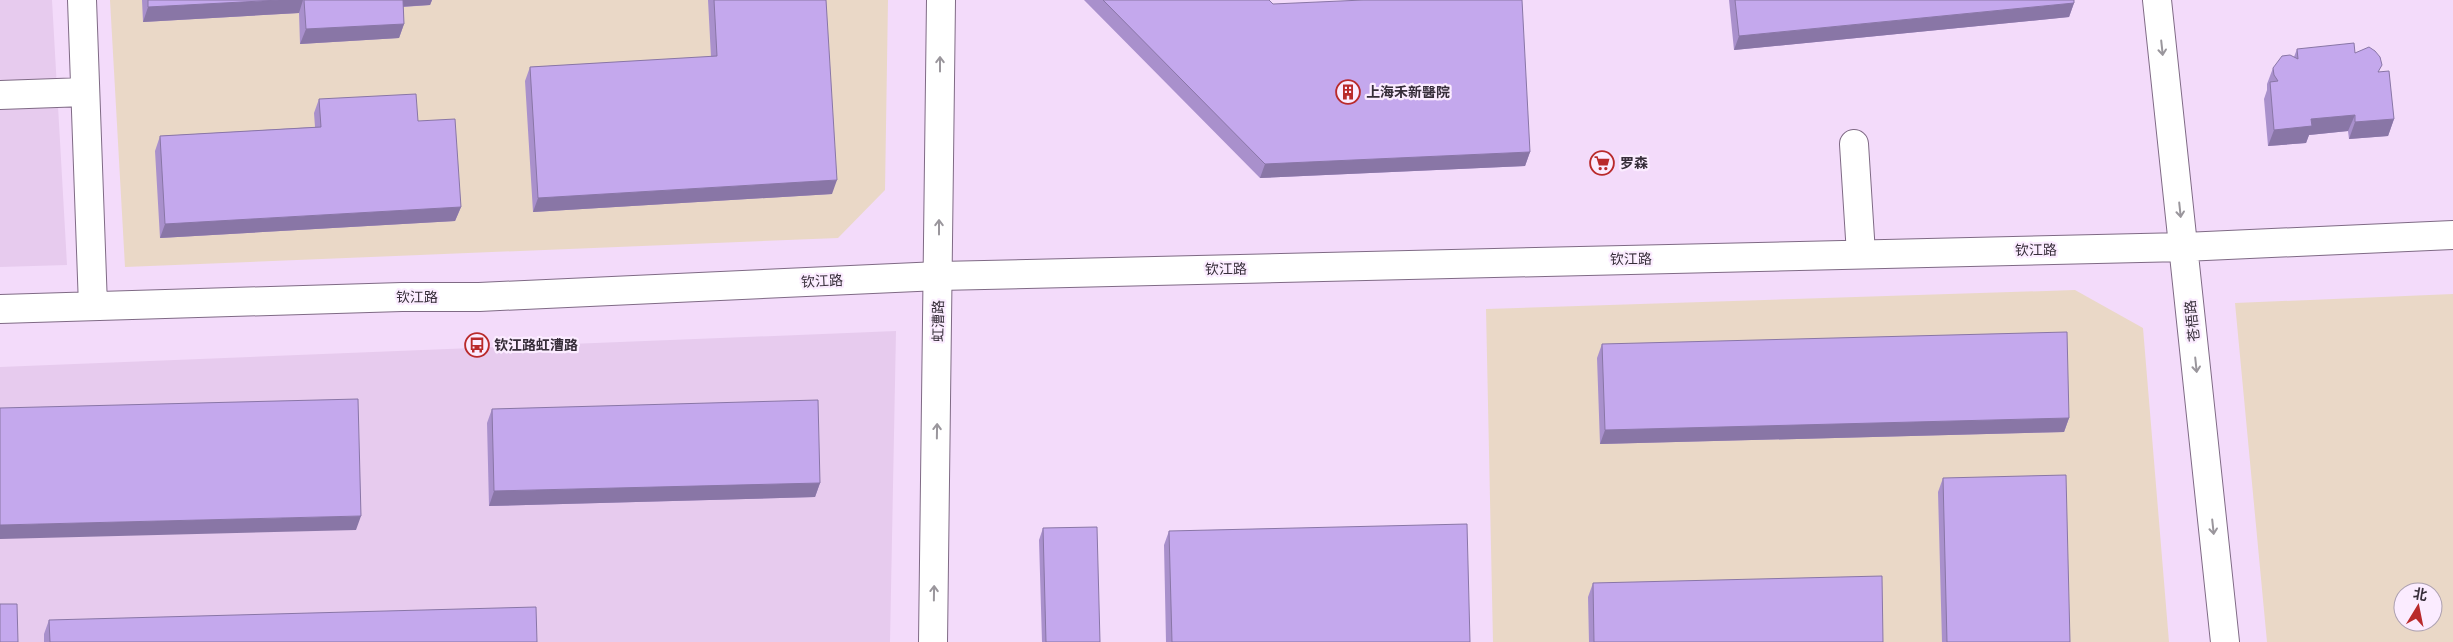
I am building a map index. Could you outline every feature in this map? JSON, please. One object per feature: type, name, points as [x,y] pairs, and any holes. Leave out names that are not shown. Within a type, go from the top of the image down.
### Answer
[{"type":"street","points":[[82,0],[93,306]]},
{"type":"street","name":"虹漕路","points":[[933,642],[941,0]]},
{"type":"street","name":"苍梧路","points":[[2157,0],[2225,642]]},
{"type":"street","points":[[0,95],[85,92]]},
{"type":"street","points":[[1854,144],[1861,254]]},
{"type":"street","name":"钦江路","points":[[0,309],[402,297],[480,297],[939,276],[2184,247],[2453,235]]},
{"type":"shaded area","points":[[0,0],[52,0],[67,265],[0,267]]},
{"type":"shaded area","points":[[110,0],[888,0],[885,190],[838,238],[125,267]]},
{"type":"shaded area","points":[[2075,290],[2143,328],[2169,642],[1493,642],[1486,309]]},
{"type":"shaded area","points":[[2453,294],[2453,642],[2267,642],[2235,303]]},
{"type":"shaded area","points":[[896,331],[890,642],[0,642],[0,367]]},
{"type":"building","points":[[148,0],[280,0],[148,7]]},
{"type":"building","points":[[304,0],[403,0],[404,24],[306,29]]},
{"type":"building","points":[[714,0],[826,0],[837,180],[538,198],[530,67],[717,56]]},
{"type":"building","name":"上海禾新醫院","points":[[1103,0],[1269,0],[1273,4],[1363,0],[1522,0],[1530,152],[1265,164]]},
{"type":"building","points":[[1735,0],[2074,0],[2074,3],[1739,36]]},
{"type":"building","points":[[2354,43],[2355,53],[2369,47],[2380,57],[2382,65],[2378,72],[2389,71],[2394,119],[2355,122],[2355,115],[2311,119],[2312,126],[2274,130],[2270,82],[2278,81],[2274,75],[2273,68],[2282,56],[2290,55],[2298,59],[2297,49]]},
{"type":"building","points":[[416,94],[418,121],[455,119],[461,207],[165,224],[160,136],[321,127],[319,99]]},
{"type":"building","points":[[2067,332],[2069,418],[1605,430],[1602,344]]},
{"type":"building","points":[[358,399],[361,516],[0,525],[0,408]]},
{"type":"building","points":[[818,400],[820,483],[494,491],[492,409]]},
{"type":"building","points":[[2066,475],[2070,642],[1947,642],[1943,478]]},
{"type":"building","points":[[1467,524],[1470,642],[1172,642],[1169,531]]},
{"type":"building","points":[[1097,527],[1100,642],[1046,642],[1043,528]]},
{"type":"building","points":[[1882,576],[1883,642],[1594,642],[1593,583]]},
{"type":"building","points":[[0,604],[17,604],[18,642],[0,642]]},
{"type":"building","points":[[536,607],[537,642],[50,642],[49,620]]},
{"type":"place","name":"上海禾新醫院","points":[[1348,92]]},
{"type":"place","name":"罗森","points":[[1602,163]]},
{"type":"place","name":"钦江路虹漕路","points":[[477,345]]}]
